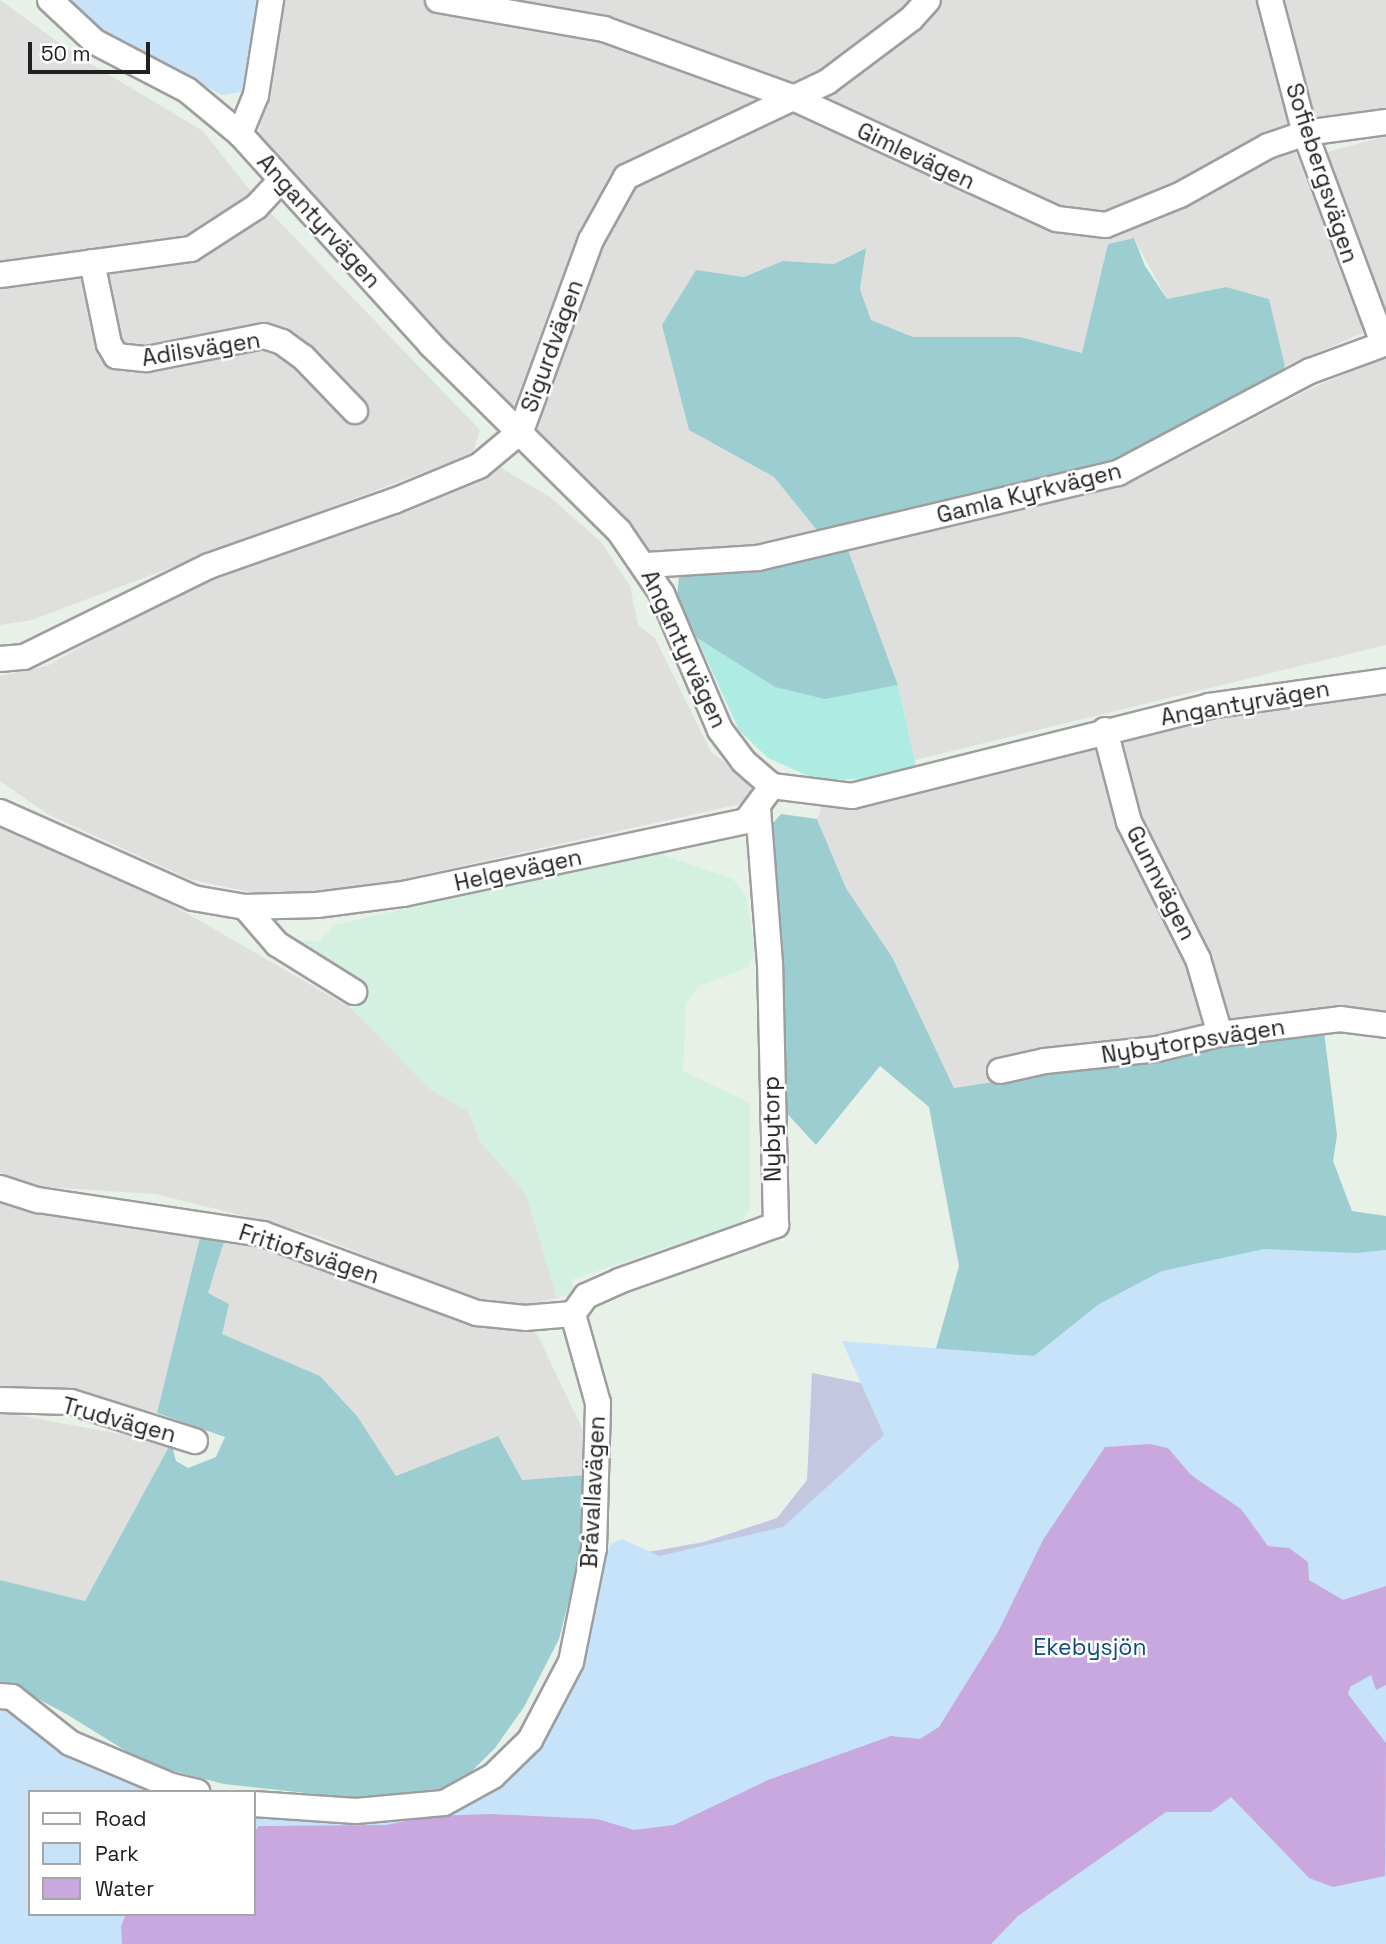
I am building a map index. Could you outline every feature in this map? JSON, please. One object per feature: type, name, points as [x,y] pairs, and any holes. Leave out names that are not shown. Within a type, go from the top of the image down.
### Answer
[{"type":"street","name":"Angantyrvägen","points":[[50,0],[94,42],[187,90],[240,134],[431,345],[521,431],[619,531],[647,565],[720,730],[743,761],[772,786],[852,796],[1105,730],[1209,706],[1386,681]]},
{"type":"street","points":[[240,134],[256,95],[271,0]]},
{"type":"street","name":"Gimlevägen","points":[[438,0],[604,29],[789,96],[1057,219],[1106,225],[1180,195],[1268,146],[1306,133],[1386,122]]},
{"type":"street","name":"Sigurdvägen","points":[[0,659],[24,657],[209,566],[394,501],[479,466],[521,431],[591,240],[626,177],[789,96],[827,82],[911,19],[928,0]]},
{"type":"street","name":"Sofiebergsvägen","points":[[1270,0],[1306,133],[1384,343]]},
{"type":"street","points":[[0,275],[191,249],[256,207],[281,180]]},
{"type":"street","name":"Adilsvägen","points":[[92,262],[109,344],[116,356],[146,359],[264,336],[282,342],[303,357],[355,411]]},
{"type":"street","name":"Gamla Kyrkvägen","points":[[647,565],[758,558],[1118,473],[1310,371],[1384,343]]},
{"type":"street","name":"Gunnvägen","points":[[1105,730],[1129,822],[1198,958],[1220,1034]]},
{"type":"street","name":"Helgevägen","points":[[0,812],[194,898],[244,907],[317,905],[403,894],[746,821],[772,786]]},
{"type":"street","name":"Nybytorp","points":[[573,1314],[586,1296],[619,1280],[776,1226],[770,964],[758,807]]},
{"type":"street","points":[[244,907],[277,944],[354,992]]},
{"type":"street","name":"Nybytorpsvägen","points":[[1000,1072],[1045,1061],[1157,1049],[1220,1034],[1340,1019],[1386,1025]]},
{"type":"street","name":"Fritiofsvägen","points":[[0,1188],[38,1200],[263,1234],[477,1313],[525,1318],[573,1314]]},
{"type":"street","name":"Bråvallavägen","points":[[256,1804],[356,1811],[444,1803],[493,1776],[530,1740],[571,1662],[594,1548],[597,1403],[573,1314]]},
{"type":"street","name":"Trudvägen","points":[[0,1400],[71,1402],[195,1441]]},
{"type":"street","points":[[0,1696],[12,1698],[70,1743],[172,1786],[189,1790]]},
{"type":"shaded area","points":[[0,0],[76,55],[203,131],[252,193],[197,233],[0,264]]},
{"type":"shaded area","points":[[279,0],[1386,0],[1386,108],[1285,125],[1365,332],[1285,366],[1269,299],[1226,287],[1167,299],[1134,238],[1108,244],[1083,353],[1020,337],[913,337],[871,320],[860,289],[865,248],[834,264],[783,261],[744,277],[695,270],[689,430],[774,477],[816,529],[762,545],[648,553],[542,437],[410,303],[259,134]]},
{"type":"shaded area","points":[[1386,136],[1386,316],[1324,153]]},
{"type":"shaded area","points":[[267,209],[480,430],[472,454],[32,620],[0,625],[0,286],[193,255]]},
{"type":"shaded area","points":[[1134,238],[1145,266],[1167,299],[1226,287],[1269,299],[1285,366],[1278,376],[1116,464],[842,530],[816,529],[774,477],[689,430],[662,325],[696,270],[744,277],[783,261],[834,264],[866,248],[860,289],[871,320],[913,337],[1020,337],[1082,353],[1108,244]]},
{"type":"shaded area","points":[[1386,357],[1386,645],[915,760],[898,684],[848,550],[1137,480],[1308,390]]},
{"type":"shaded area","points":[[497,465],[551,498],[601,542],[630,586],[638,625],[655,638],[711,752],[749,780],[752,796],[745,803],[353,890],[265,895],[192,880],[49,815],[0,781],[0,676],[47,666],[175,593],[444,492]]},
{"type":"shaded area","points":[[848,550],[898,685],[825,699],[775,687],[697,638],[677,597],[679,576],[760,572]]},
{"type":"shaded area","points":[[697,638],[775,687],[826,698],[898,685],[916,765],[861,779],[817,780],[768,758],[739,730]]},
{"type":"shaded area","points":[[1386,691],[1386,1038],[1379,1034],[1324,1032],[954,1088],[892,957],[846,888],[817,819],[822,807],[1254,712]]},
{"type":"shaded area","points":[[781,814],[817,819],[846,888],[892,957],[954,1088],[1324,1032],[1337,1135],[1333,1161],[1352,1211],[1386,1216],[1386,1431],[930,1370],[959,1266],[929,1107],[880,1066],[816,1145],[782,1108],[773,823]]},
{"type":"shaded area","points":[[0,821],[155,895],[351,1008],[431,1090],[468,1111],[480,1141],[526,1194],[557,1298],[513,1309],[472,1299],[315,1235],[156,1194],[29,1186],[0,1172]]},
{"type":"shaded area","points":[[0,1200],[202,1229],[157,1413],[65,1390],[0,1389]]},
{"type":"shaded area","points":[[202,1229],[227,1232],[208,1293],[229,1304],[222,1334],[320,1376],[357,1416],[396,1476],[498,1436],[522,1480],[586,1475],[589,1521],[559,1639],[524,1707],[495,1748],[468,1775],[440,1789],[350,1798],[224,1784],[147,1764],[68,1715],[14,1686],[0,1684],[0,1580],[85,1601],[171,1443],[176,1461],[188,1468],[216,1457],[225,1437],[157,1413]]},
{"type":"shaded area","points":[[227,1232],[521,1324],[538,1336],[586,1437],[586,1475],[521,1480],[497,1436],[397,1477],[357,1416],[320,1376],[222,1334],[208,1293]]},
{"type":"shaded area","points":[[930,1370],[817,1571],[609,1559],[704,1542],[777,1518],[807,1480],[812,1373],[881,1387]]},
{"type":"shaded area","points":[[0,1412],[171,1443],[85,1601],[0,1580]]},
{"type":"green space","points":[[63,0],[263,0],[254,55],[241,92],[222,95],[97,28]]},
{"type":"green space","points":[[654,852],[733,879],[746,897],[755,951],[748,967],[699,986],[686,1003],[683,1071],[750,1103],[750,1208],[742,1222],[571,1280],[575,1292],[557,1298],[526,1194],[480,1141],[468,1111],[431,1090],[351,1008],[364,989],[295,945],[296,940],[320,941],[334,925]]},
{"type":"green space","name":"Ekebysjön","points":[[1264,1249],[1356,1253],[1386,1250],[1386,1944],[0,1944],[0,1703],[169,1790],[28,1790],[28,1916],[256,1916],[256,1811],[386,1814],[503,1765],[585,1616],[611,1543],[622,1539],[659,1556],[783,1527],[884,1435],[842,1341],[1034,1356],[1099,1304],[1162,1271]]},
{"type":"water","name":"Ekebysjön","points":[[1150,1444],[1168,1448],[1191,1475],[1241,1509],[1268,1546],[1289,1548],[1308,1562],[1309,1580],[1343,1600],[1386,1586],[1386,1685],[1376,1690],[1371,1675],[1350,1687],[1348,1694],[1386,1743],[1385,1876],[1333,1887],[1309,1878],[1231,1797],[1211,1812],[1166,1812],[1018,1916],[991,1944],[122,1944],[121,1926],[125,1916],[256,1916],[256,1830],[259,1826],[386,1825],[431,1816],[491,1814],[597,1819],[634,1830],[674,1825],[768,1780],[891,1736],[920,1739],[939,1727],[998,1632],[1043,1540],[1105,1447]]}]
